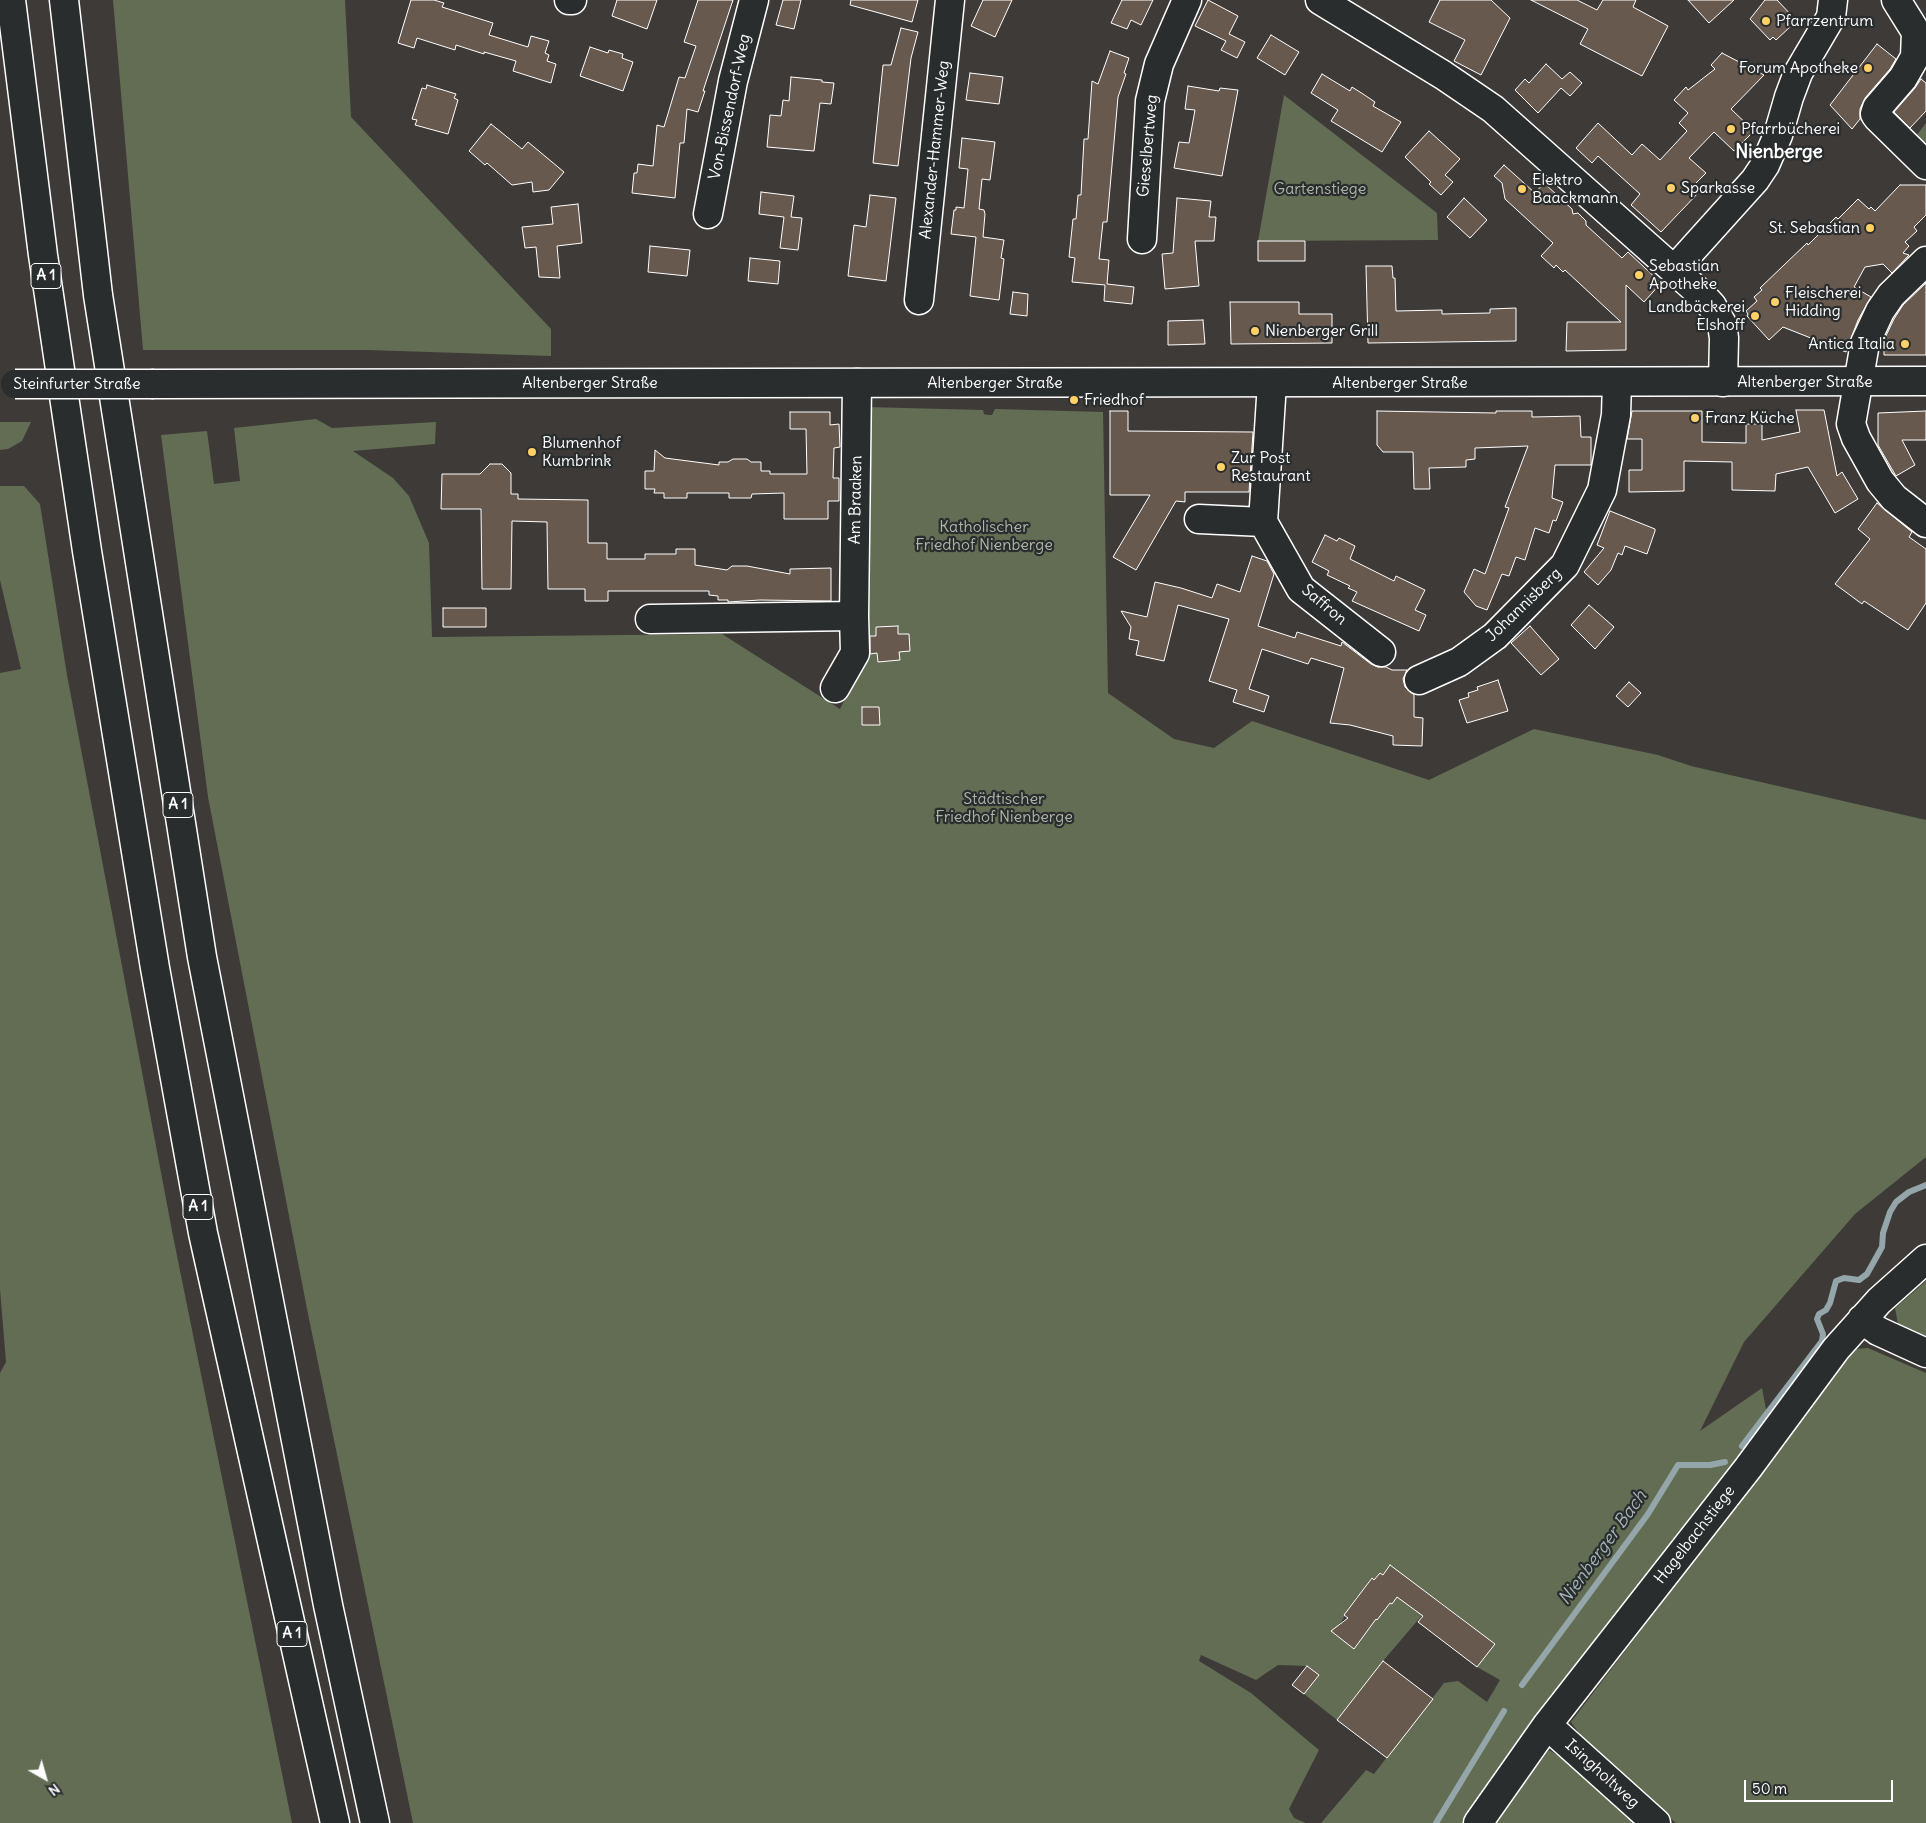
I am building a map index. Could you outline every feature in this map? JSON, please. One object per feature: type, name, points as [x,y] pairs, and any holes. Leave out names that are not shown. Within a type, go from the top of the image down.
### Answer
[{"type":"main road","name":"A 1","points":[[11,0],[43,255],[86,551],[155,968],[203,1233],[335,1823]]},
{"type":"main road","name":"A 1","points":[[64,0],[98,295],[202,956],[328,1605],[375,1823]]},
{"type":"main road","name":"Von-Bissendorf-Weg","points":[[708,214],[733,81],[754,0]]},
{"type":"main road","name":"Alexander-Hammer-Weg","points":[[919,300],[950,0]]},
{"type":"main road","name":"Gieselbertweg","points":[[1142,239],[1152,93],[1159,64],[1187,0]]},
{"type":"main road","points":[[1320,0],[1443,75],[1492,109],[1706,299],[1722,324],[1723,382]]},
{"type":"main road","points":[[1674,270],[1755,180],[1765,164],[1778,135],[1798,73],[1831,17],[1833,0]]},
{"type":"main road","points":[[1896,0],[1916,32],[1915,57],[1903,78],[1877,108],[1875,114],[1926,165]]},
{"type":"main road","points":[[1926,261],[1891,295],[1880,311],[1865,343],[1851,424],[1856,438],[1880,481],[1894,498],[1926,523]]},
{"type":"main road","name":"Altenberger Straße","points":[[154,384],[1926,381]]},
{"type":"main road","name":"Johannisberg","points":[[1418,680],[1459,662],[1495,636],[1564,565],[1602,490],[1616,415],[1617,382]]},
{"type":"main road","name":"Am Braaken","points":[[835,688],[855,653],[857,383]]},
{"type":"main road","points":[[1199,519],[1263,522],[1272,383]]},
{"type":"main road","name":"Steinfurter Straße","points":[[7,384],[154,384]]},
{"type":"main road","name":"Saffron","points":[[1263,522],[1301,589],[1381,652]]},
{"type":"main road","points":[[650,619],[854,616]]},
{"type":"main road","name":"Hagelbachstiege","points":[[1478,1823],[1548,1725],[1742,1476],[1836,1349],[1879,1302],[1926,1259]]},
{"type":"main road","points":[[1862,1319],[1878,1331],[1926,1353]]},
{"type":"main road","name":"Isingholtweg","points":[[1548,1725],[1656,1823]]},
{"type":"green space","points":[[113,0],[345,0],[351,117],[551,329],[551,356],[368,350],[143,350]]},
{"type":"green space","name":"Gartenstiege","points":[[1284,95],[1437,213],[1438,240],[1258,241]]},
{"type":"green space","points":[[1926,123],[1926,150],[1916,136]]},
{"type":"green space","points":[[866,407],[983,410],[984,414],[988,415],[992,415],[995,409],[1103,412],[1108,693],[1174,739],[1214,748],[1252,721],[1429,780],[1534,729],[1658,755],[1691,766],[1926,820],[1926,1157],[1855,1214],[1744,1342],[1700,1431],[1762,1388],[1769,1425],[1469,1823],[1321,1823],[1366,1770],[1374,1774],[1444,1683],[1458,1681],[1487,1702],[1500,1680],[1477,1667],[1495,1644],[1436,1599],[1383,1661],[1337,1720],[1304,1694],[1319,1675],[1307,1666],[1278,1665],[1256,1680],[1201,1655],[1199,1661],[1251,1693],[1319,1750],[1289,1809],[1294,1818],[1306,1823],[413,1823],[308,1314],[208,797],[161,435],[207,431],[214,484],[240,481],[234,428],[316,419],[332,428],[436,422],[435,444],[353,451],[393,478],[409,496],[429,543],[432,637],[722,634],[840,709],[861,667]],"holes":[[[1390,1566],[1397,1597],[1376,1619],[1354,1649],[1331,1631],[1334,1632],[1371,1578],[1374,1580],[1380,1573],[1383,1575]]]},
{"type":"green space","points":[[0,422],[31,422],[22,441],[8,449],[0,450]]},
{"type":"green space","points":[[0,486],[24,486],[40,504],[67,675],[173,1236],[292,1823],[0,1823],[0,1373],[6,1362],[0,1289],[0,673],[21,669],[0,580]]},
{"type":"green space","points":[[1926,1281],[1926,1337],[1898,1324],[1895,1308]]},
{"type":"green space","points":[[1868,1348],[1926,1373],[1926,1823],[1676,1823],[1590,1748],[1571,1722],[1855,1349]]},
{"type":"green space","points":[[1549,1750],[1576,1766],[1641,1823],[1495,1823]]},
{"type":"building","points":[[411,0],[434,0],[444,3],[442,7],[493,23],[489,35],[528,47],[531,36],[549,41],[545,53],[549,55],[547,61],[556,64],[551,83],[513,71],[516,61],[484,52],[484,54],[456,45],[455,50],[417,38],[414,48],[398,43]]},
{"type":"building","points":[[617,0],[657,0],[647,29],[612,16]]},
{"type":"building","points":[[698,0],[733,0],[698,112],[687,109],[684,143],[680,143],[675,198],[632,193],[634,173],[637,173],[638,164],[653,166],[657,125],[664,127],[679,77],[685,78],[696,46],[684,42]]},
{"type":"building","points":[[783,0],[801,0],[794,29],[776,25]]},
{"type":"building","points":[[851,0],[918,0],[912,22],[850,5]]},
{"type":"building","points":[[983,0],[1012,0],[995,37],[971,26]]},
{"type":"building","points":[[1122,0],[1153,0],[1141,25],[1131,20],[1127,29],[1111,23]]},
{"type":"building","points":[[1208,0],[1238,16],[1229,34],[1245,42],[1237,58],[1221,50],[1226,41],[1195,26]]},
{"type":"building","points":[[1440,0],[1491,0],[1510,18],[1481,75],[1454,61],[1465,40],[1429,22]]},
{"type":"building","points":[[1531,0],[1577,0],[1597,10],[1603,0],[1636,0],[1633,7],[1668,26],[1642,76],[1580,44],[1588,29]]},
{"type":"building","name":"Pfarrzentrum","points":[[1688,0],[1734,0],[1709,23]]},
{"type":"building","name":"Pfarrzentrum","points":[[1765,0],[1777,0],[1794,18],[1787,24],[1790,27],[1776,40],[1773,37],[1770,40],[1750,19]]},
{"type":"building","points":[[901,28],[918,32],[911,58],[898,166],[873,163],[883,65],[891,65]]},
{"type":"building","points":[[1271,35],[1299,52],[1285,75],[1257,58]]},
{"type":"building","points":[[1877,44],[1896,59],[1890,69],[1865,98],[1860,109],[1860,119],[1852,129],[1830,105]]},
{"type":"building","points":[[590,47],[608,53],[609,50],[623,54],[622,58],[633,62],[623,91],[580,76]]},
{"type":"building","points":[[1110,51],[1129,58],[1118,97],[1107,222],[1103,222],[1099,259],[1109,260],[1107,284],[1134,287],[1132,304],[1104,301],[1105,285],[1072,282],[1075,258],[1069,257],[1073,219],[1076,219],[1078,195],[1081,195],[1084,139],[1088,139],[1092,81],[1098,84]]},
{"type":"building","points":[[1722,53],[1764,75],[1731,109],[1754,131],[1734,151],[1714,132],[1689,158],[1706,173],[1694,185],[1700,191],[1661,232],[1631,205],[1640,194],[1598,156],[1592,163],[1576,148],[1598,123],[1632,155],[1642,144],[1660,160],[1687,131],[1679,123],[1688,113],[1674,100],[1686,87],[1688,90],[1715,69],[1711,65]]},
{"type":"building","points":[[1546,64],[1562,79],[1570,72],[1582,83],[1570,96],[1561,88],[1538,113],[1515,90],[1525,79],[1529,83]]},
{"type":"building","points":[[970,73],[1003,77],[999,104],[966,100]]},
{"type":"building","points":[[1322,74],[1350,91],[1352,87],[1375,102],[1373,106],[1401,122],[1382,152],[1331,121],[1338,110],[1311,93]]},
{"type":"building","points":[[791,77],[834,83],[831,104],[820,103],[814,151],[767,147],[770,115],[781,116],[783,100],[789,101]]},
{"type":"building","points":[[1921,79],[1926,83],[1926,111],[1910,128],[1894,112]]},
{"type":"building","points":[[427,85],[456,94],[454,98],[458,100],[448,134],[415,125],[417,120],[412,119],[422,88],[426,89]]},
{"type":"building","points":[[1188,86],[1219,91],[1220,88],[1238,90],[1222,176],[1174,168],[1179,142],[1189,143],[1195,110],[1185,109]]},
{"type":"building","points":[[491,124],[522,149],[528,142],[564,172],[549,190],[533,192],[532,182],[512,185],[487,163],[485,165],[469,151]]},
{"type":"building","points":[[1429,131],[1460,159],[1445,175],[1453,182],[1441,195],[1429,184],[1431,182],[1405,157]]},
{"type":"building","points":[[962,138],[995,142],[990,180],[982,179],[979,209],[984,210],[985,214],[983,237],[1004,240],[1001,258],[1004,259],[999,300],[970,296],[976,237],[951,234],[954,210],[956,210],[956,207],[964,208],[968,169],[959,168]]},
{"type":"building","points":[[1504,165],[1535,193],[1544,183],[1572,209],[1573,214],[1578,213],[1586,221],[1586,225],[1622,258],[1628,252],[1661,283],[1644,302],[1626,285],[1626,350],[1566,351],[1567,322],[1621,322],[1565,270],[1563,272],[1556,265],[1554,268],[1541,256],[1553,243],[1505,199],[1502,183],[1494,176]]},
{"type":"building","points":[[1900,185],[1926,185],[1926,215],[1914,227],[1917,231],[1905,242],[1909,246],[1903,253],[1909,255],[1892,273],[1883,264],[1865,267],[1854,287],[1871,297],[1858,320],[1846,352],[1783,327],[1769,340],[1747,316],[1746,311],[1757,301],[1754,297],[1762,290],[1760,288],[1807,243],[1808,245],[1836,217],[1838,219],[1858,199],[1869,209],[1871,207],[1875,211]]},
{"type":"building","points":[[761,192],[794,196],[791,217],[802,218],[798,250],[780,248],[784,217],[759,214]]},
{"type":"building","points":[[870,195],[896,198],[886,281],[848,276],[854,225],[866,227]]},
{"type":"building","points":[[1177,198],[1211,201],[1209,217],[1216,217],[1214,241],[1195,241],[1199,286],[1165,289],[1162,254],[1173,253]]},
{"type":"building","points":[[1464,198],[1487,220],[1470,238],[1447,217]]},
{"type":"building","points":[[578,204],[582,243],[557,246],[560,278],[539,277],[536,247],[525,248],[522,227],[553,224],[551,207]]},
{"type":"building","points":[[1258,241],[1305,241],[1305,261],[1258,261]]},
{"type":"building","points":[[650,246],[690,250],[687,276],[648,272]]},
{"type":"building","points":[[750,258],[780,261],[778,284],[748,281]]},
{"type":"building","points":[[1366,266],[1392,266],[1393,278],[1395,278],[1396,311],[1442,310],[1442,314],[1490,313],[1490,309],[1516,308],[1516,341],[1368,343]]},
{"type":"building","points":[[1926,283],[1926,355],[1884,355],[1884,340],[1894,319],[1903,305]]},
{"type":"building","points":[[1013,292],[1028,294],[1027,316],[1010,314]]},
{"type":"building","points":[[1230,302],[1299,302],[1299,314],[1332,314],[1332,343],[1231,344]]},
{"type":"building","points":[[1203,320],[1205,344],[1168,345],[1168,321]]},
{"type":"building","points":[[1796,410],[1824,410],[1837,476],[1842,472],[1858,499],[1835,513],[1808,467],[1776,474],[1775,491],[1732,490],[1732,462],[1684,461],[1684,491],[1629,492],[1629,470],[1642,470],[1642,439],[1627,439],[1632,411],[1702,411],[1702,442],[1746,443],[1746,424],[1762,424],[1762,440],[1800,432]]},
{"type":"building","points":[[1110,411],[1128,411],[1128,431],[1253,432],[1249,492],[1185,492],[1185,502],[1176,501],[1136,570],[1113,557],[1150,495],[1110,495]]},
{"type":"building","points":[[1377,411],[1496,413],[1496,411],[1532,411],[1532,417],[1580,416],[1581,437],[1591,437],[1591,465],[1555,465],[1552,498],[1563,502],[1556,521],[1553,520],[1549,533],[1535,528],[1525,560],[1516,557],[1509,576],[1502,574],[1487,610],[1476,606],[1464,592],[1474,569],[1485,574],[1509,508],[1505,507],[1528,446],[1475,448],[1475,459],[1466,460],[1466,467],[1429,468],[1430,489],[1414,489],[1413,452],[1383,452],[1377,445]]},
{"type":"building","points":[[1926,411],[1926,440],[1902,440],[1915,465],[1896,476],[1878,445],[1878,413]]},
{"type":"building","points":[[790,412],[830,412],[830,425],[839,424],[840,447],[834,448],[833,478],[839,478],[839,501],[828,501],[828,519],[784,519],[784,493],[752,494],[751,498],[729,498],[729,493],[687,493],[687,498],[664,498],[664,493],[654,493],[655,489],[645,489],[645,471],[654,471],[655,450],[665,458],[719,465],[719,462],[728,462],[733,459],[747,459],[751,462],[761,462],[761,471],[770,471],[770,474],[807,474],[806,429],[790,429]]},
{"type":"building","points":[[490,464],[502,464],[511,473],[511,494],[518,494],[518,499],[588,500],[588,543],[607,543],[607,559],[645,559],[645,554],[676,554],[676,549],[695,549],[695,565],[727,570],[732,566],[747,566],[790,574],[790,569],[831,568],[831,601],[760,600],[728,602],[728,600],[718,600],[718,596],[709,595],[709,591],[608,591],[608,601],[585,601],[585,589],[548,589],[547,522],[512,521],[511,589],[482,589],[481,509],[441,509],[442,474],[480,474]]},
{"type":"building","points":[[1877,503],[1912,532],[1909,537],[1926,549],[1926,603],[1908,630],[1864,601],[1862,604],[1835,584],[1870,539],[1858,529]]},
{"type":"building","points":[[1610,511],[1655,529],[1655,531],[1647,554],[1625,546],[1622,555],[1618,553],[1611,570],[1598,585],[1584,572],[1604,548],[1597,545]]},
{"type":"building","points":[[1325,535],[1337,541],[1339,538],[1355,546],[1350,559],[1394,581],[1396,576],[1425,590],[1415,610],[1426,615],[1419,631],[1352,601],[1357,592],[1348,588],[1350,586],[1327,575],[1329,571],[1312,562]]},
{"type":"building","points":[[1252,556],[1267,561],[1274,574],[1258,626],[1295,638],[1297,632],[1341,646],[1342,642],[1371,664],[1392,670],[1407,670],[1403,679],[1405,687],[1414,694],[1414,717],[1423,718],[1422,746],[1393,745],[1393,736],[1350,725],[1330,723],[1344,668],[1311,658],[1308,664],[1262,649],[1249,689],[1269,696],[1264,712],[1233,702],[1237,690],[1209,681],[1229,619],[1178,605],[1164,661],[1136,655],[1139,641],[1129,639],[1131,627],[1121,611],[1147,617],[1155,582],[1212,598],[1217,584],[1240,592]]},
{"type":"building","points":[[1589,605],[1614,627],[1595,649],[1571,625]]},
{"type":"building","points":[[443,608],[486,608],[486,627],[443,627]]},
{"type":"building","points":[[898,626],[898,634],[909,634],[910,651],[899,652],[900,660],[878,662],[877,653],[870,654],[870,636],[876,636],[876,627]]},
{"type":"building","points":[[1530,626],[1559,659],[1541,675],[1511,643]]},
{"type":"building","points":[[1498,680],[1508,711],[1467,723],[1459,700],[1469,697],[1468,693],[1478,690],[1477,687]]},
{"type":"building","points":[[1629,682],[1641,693],[1628,707],[1616,696]]},
{"type":"building","points":[[862,707],[879,707],[880,725],[862,725]]},
{"type":"building","points":[[1390,1565],[1495,1644],[1477,1667],[1418,1622],[1423,1616],[1397,1597],[1376,1619],[1354,1649],[1331,1631],[1348,1618],[1344,1615],[1372,1578],[1374,1580],[1380,1573],[1383,1575]]},
{"type":"building","points":[[1383,1661],[1433,1699],[1387,1758],[1337,1720]]},
{"type":"building","points":[[1307,1666],[1319,1675],[1304,1694],[1292,1685]]},
{"type":"waterway","name":"Nienberger Bach","points":[[1742,1446],[1822,1341],[1823,1334],[1817,1319],[1819,1314],[1826,1310],[1830,1303],[1836,1281],[1844,1278],[1859,1280],[1867,1274],[1882,1247],[1883,1233],[1890,1212],[1896,1202],[1909,1192],[1926,1185]]},
{"type":"waterway","name":"Nienberger Bach","points":[[1522,1685],[1648,1514],[1678,1465],[1710,1465],[1725,1462]]},
{"type":"waterway","name":"Nienberger Bach","points":[[1436,1823],[1504,1711]]},
{"type":"place","name":"Pfarrzentrum","points":[[1766,21]]},
{"type":"place","name":"Forum Apotheke","points":[[1868,68]]},
{"type":"place","name":"Pfarrbücherei","points":[[1731,129]]},
{"type":"place","name":"Sparkasse","points":[[1671,188]]},
{"type":"place","name":"Elektro Baackmann","points":[[1522,189]]},
{"type":"place","name":"St. Sebastian","points":[[1870,228]]},
{"type":"place","name":"Sebastian Apotheke","points":[[1639,275]]},
{"type":"place","name":"Fleischerei Hidding","points":[[1775,302]]},
{"type":"place","name":"Landbäckerei Elshoff","points":[[1755,316]]},
{"type":"place","name":"Nienberger Grill","points":[[1255,331]]},
{"type":"place","name":"Antica Italia","points":[[1905,344]]},
{"type":"place","name":"Friedhof","points":[[1074,400]]},
{"type":"place","name":"Franz Küche","points":[[1695,418]]},
{"type":"place","name":"Blumenhof Kumbrink","points":[[532,452]]},
{"type":"place","name":"Zur Post Restaurant","points":[[1221,467]]},
{"type":"district","name":"Nienberge","points":[[1779,153]]},
{"type":"park label","name":"Katholischer Friedhof Nienberge","points":[[984,536]]},
{"type":"park label","name":"Städtischer Friedhof Nienberge","points":[[1004,808]]}]
